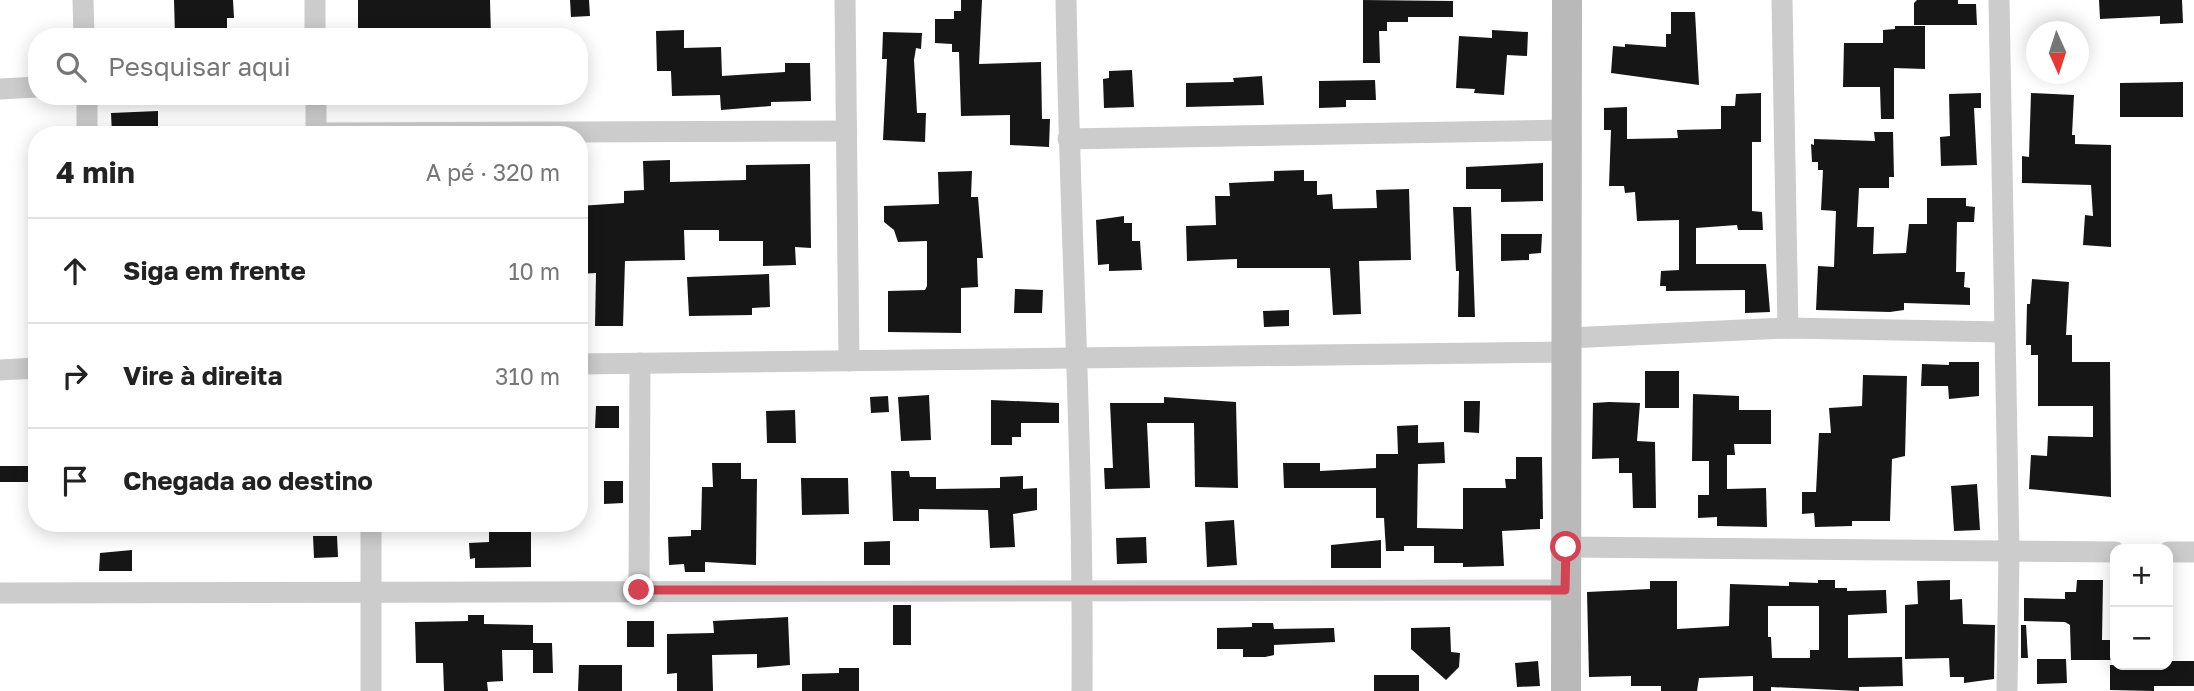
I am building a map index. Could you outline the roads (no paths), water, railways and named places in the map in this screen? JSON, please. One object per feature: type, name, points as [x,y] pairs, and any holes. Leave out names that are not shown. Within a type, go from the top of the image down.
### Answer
[{"type":"street","points":[[83,0],[85,28]]},
{"type":"street","points":[[315,0],[315,28]]},
{"type":"street","points":[[845,0],[849,361]]},
{"type":"street","points":[[1066,0],[1068,139],[1079,359],[1083,691]]},
{"type":"street","points":[[1566,691],[1567,0]]},
{"type":"street","points":[[1782,0],[1788,328]]},
{"type":"street","points":[[1999,0],[2008,552],[2007,691]]},
{"type":"street","points":[[0,89],[28,87]]},
{"type":"street","points":[[87,105],[87,126]]},
{"type":"street","points":[[316,105],[316,126]]},
{"type":"street","points":[[1068,139],[1568,130]]},
{"type":"street","points":[[588,132],[845,131]]},
{"type":"street","points":[[588,364],[1079,359],[1568,345],[1788,328],[2003,332]]},
{"type":"street","points":[[639,590],[640,363]]},
{"type":"street","points":[[0,370],[28,368]]},
{"type":"street","points":[[371,532],[371,691]]},
{"type":"street","points":[[1566,547],[2110,552]]},
{"type":"street","points":[[2173,552],[2194,552]]},
{"type":"street","points":[[0,593],[1565,590]]}]
